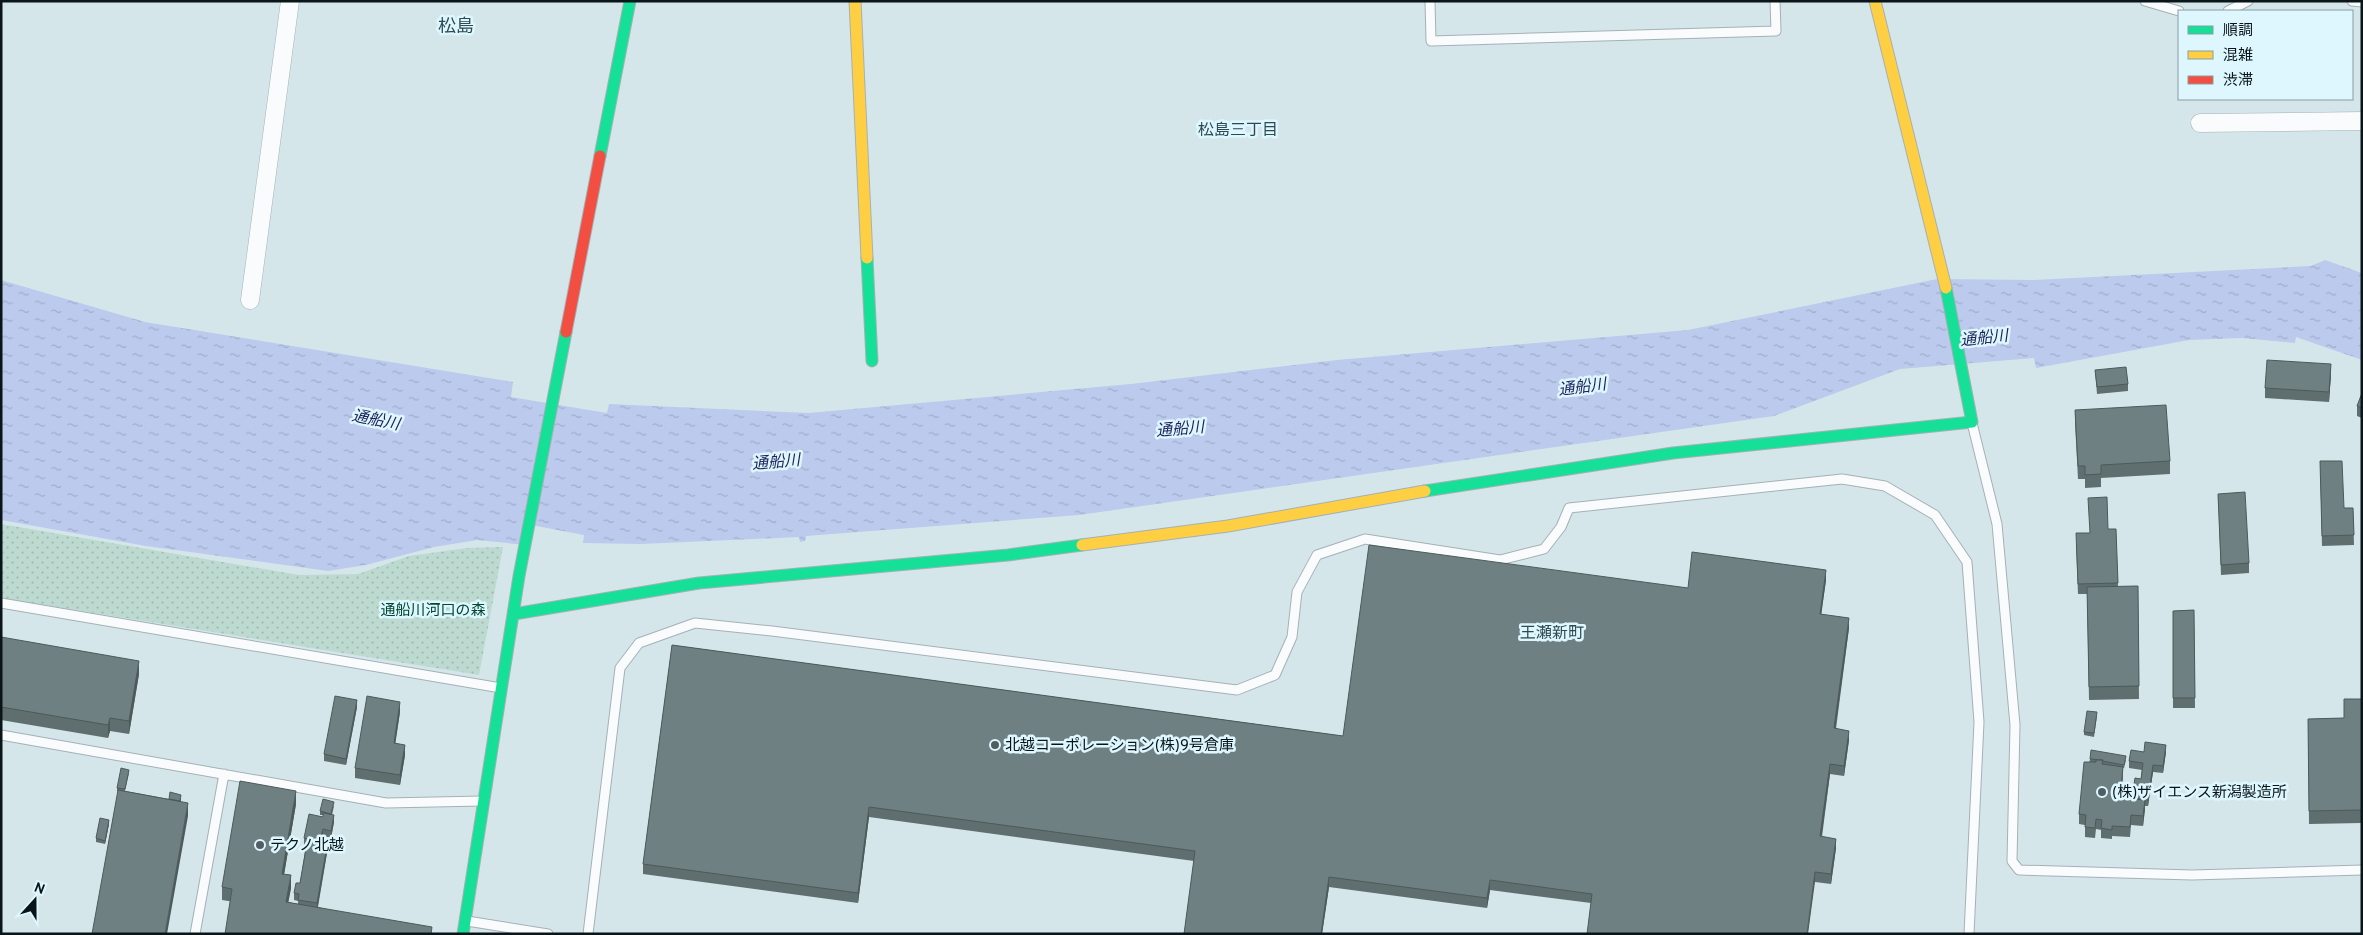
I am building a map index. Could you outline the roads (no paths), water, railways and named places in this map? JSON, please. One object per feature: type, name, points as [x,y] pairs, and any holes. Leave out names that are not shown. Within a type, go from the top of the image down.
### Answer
[{"type":"street","points":[[250,300],[290,1]]},
{"type":"street","points":[[463,934],[503,689],[519,576],[630,1]]},
{"type":"street","points":[[854,1],[872,361]]},
{"type":"street","points":[[514,614],[699,583],[1008,555],[1218,527],[1437,489],[1673,453],[1972,422],[1944,277],[1875,1]]},
{"type":"street","points":[[2200,123],[2362,121]]},
{"type":"lane","points":[[1430,1],[1431,42],[1776,31],[1774,1]]},
{"type":"lane","points":[[2145,1],[2178,11]]},
{"type":"lane","points":[[2230,10],[2248,1]]},
{"type":"lane","points":[[2352,1],[2362,2]]},
{"type":"lane","points":[[1972,422],[1997,524],[2015,725],[2012,861],[2020,870],[2192,875],[2362,870]]},
{"type":"lane","points":[[588,934],[620,668],[639,643],[694,623],[772,631],[1237,690],[1274,676],[1292,637],[1297,592],[1317,555],[1365,539],[1500,560],[1544,549],[1561,526],[1570,508],[1842,479],[1885,486],[1935,515],[1967,562],[1979,722],[1969,934]]},
{"type":"lane","points":[[1,603],[503,689]]},
{"type":"lane","points":[[1,735],[386,802],[485,800]]},
{"type":"lane","points":[[195,934],[224,774]]},
{"type":"lane","points":[[466,921],[548,934]]},
{"type":"water","name":"通船川","points":[[2325,260],[2362,273],[2362,360],[2296,337],[2295,343],[2241,338],[2189,340],[2036,368],[2034,358],[1900,369],[1774,416],[1079,515],[806,536],[805,541],[800,542],[799,537],[641,544],[583,543],[584,535],[531,525],[526,545],[477,540],[434,547],[366,565],[328,571],[146,546],[1,520],[1,280],[145,322],[513,382],[511,397],[607,413],[609,404],[808,413],[1131,384],[1337,360],[1688,330],[1937,279],[2034,280],[2311,266]]},
{"type":"place","name":"北越コーポレーション(株)9号倉庫","points":[[995,745]]},
{"type":"place","name":"(株)ザイエンス新潟製造所","points":[[2102,792]]},
{"type":"place","name":"テクノ北越","points":[[260,845]]},
{"type":"district","name":"松島","points":[[456,26]]},
{"type":"district","name":"松島三丁目","points":[[1238,129]]},
{"type":"district","name":"王瀬新町","points":[[1552,632]]},
{"type":"park label","name":"通船川河口の森","points":[[433,610]]}]
